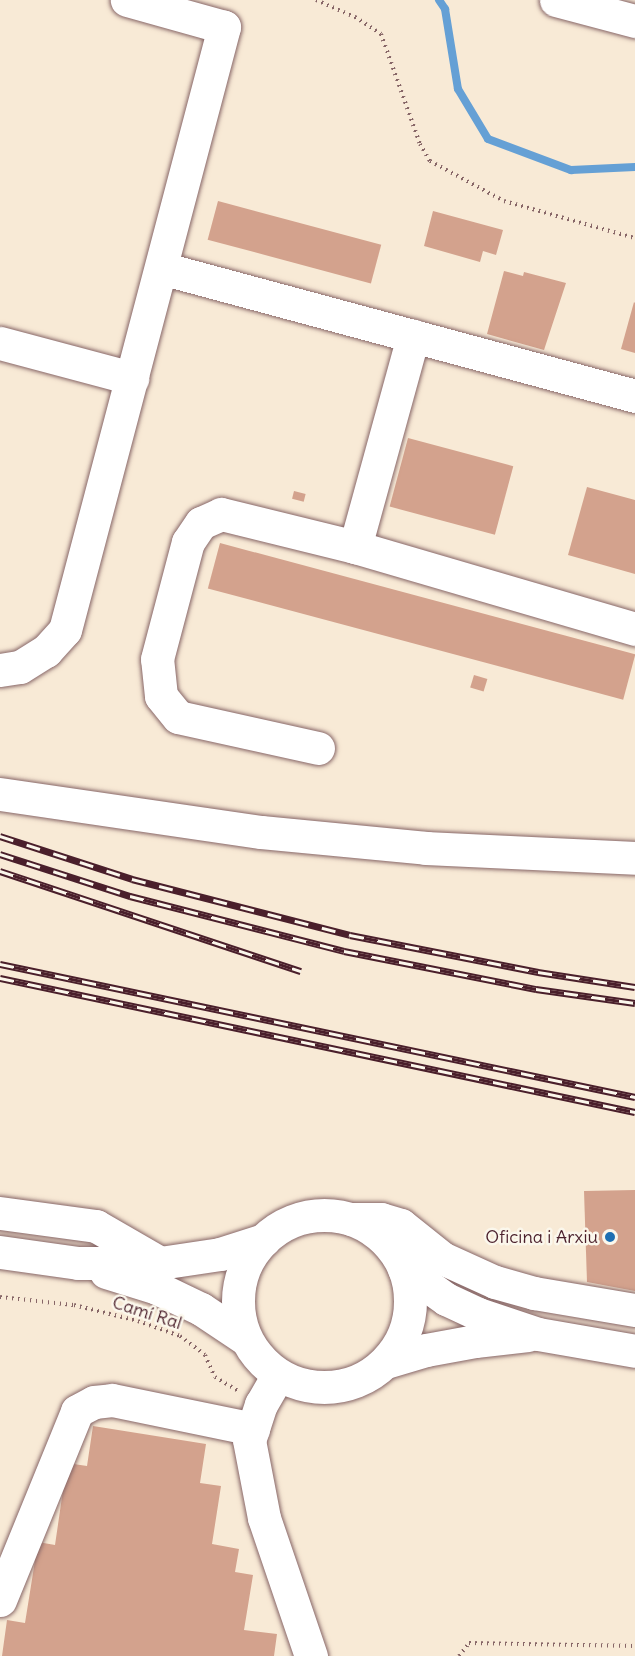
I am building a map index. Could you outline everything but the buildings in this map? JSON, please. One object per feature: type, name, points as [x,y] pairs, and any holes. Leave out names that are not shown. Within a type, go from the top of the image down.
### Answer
[{"type":"main road","points":[[0,670],[20,667],[46,651],[65,630],[224,27],[127,0]]},
{"type":"main road","points":[[556,0],[635,21]]},
{"type":"main road","points":[[160,268],[635,396]]},
{"type":"main road","points":[[355,547],[413,336]]},
{"type":"main road","points":[[0,343],[132,378]]},
{"type":"main road","points":[[318,748],[178,717],[161,696],[157,658],[188,542],[201,524],[221,514],[254,520],[355,547],[635,629]]},
{"type":"main road","points":[[0,794],[261,832],[426,848],[635,858]]},
{"type":"main road","points":[[0,1213],[96,1226],[160,1263]]},
{"type":"main road","points":[[246,1339],[239,1315],[239,1286],[253,1252],[264,1240],[292,1221],[308,1216],[328,1215],[351,1219],[381,1219],[401,1225],[442,1258],[495,1282],[534,1293],[635,1310]]},
{"type":"main road","points":[[78,1263],[157,1288],[201,1309],[246,1339],[265,1364],[278,1375],[313,1387],[342,1386],[370,1375],[386,1362],[402,1340],[409,1318],[410,1292],[404,1269],[396,1254],[380,1236],[351,1219]]},
{"type":"main road","points":[[0,1252],[78,1263],[160,1263],[220,1254],[264,1240]]},
{"type":"main road","points":[[404,1269],[446,1299],[477,1314],[538,1334],[635,1351]]},
{"type":"main road","points":[[386,1362],[465,1343],[538,1334]]},
{"type":"main road","points":[[278,1375],[257,1417],[249,1440],[264,1518],[311,1656]]},
{"type":"main road","points":[[0,1600],[77,1411],[94,1402],[112,1400],[257,1417]]},
{"type":"path","points":[[316,0],[355,17],[381,34],[420,144],[430,161],[504,201],[635,238]]},
{"type":"path","name":"Camí Ral","points":[[0,1297],[74,1305],[138,1321],[180,1336],[205,1355],[215,1377],[257,1417]]},
{"type":"path","points":[[459,1656],[469,1643],[635,1646]]},
{"type":"waterway","points":[[439,0],[445,9],[458,89],[488,139],[571,170],[635,167]]},
{"type":"railway","points":[[0,836],[132,879],[350,935],[538,972],[635,987]]},
{"type":"railway","points":[[0,854],[130,896],[344,951],[536,989],[635,1003]]},
{"type":"railway","points":[[0,871],[301,971]]},
{"type":"railway","points":[[0,964],[635,1097]]},
{"type":"railway","points":[[0,978],[635,1112]]},
{"type":"place","name":"Oficina i Arxiu","points":[[610,1237]]}]
